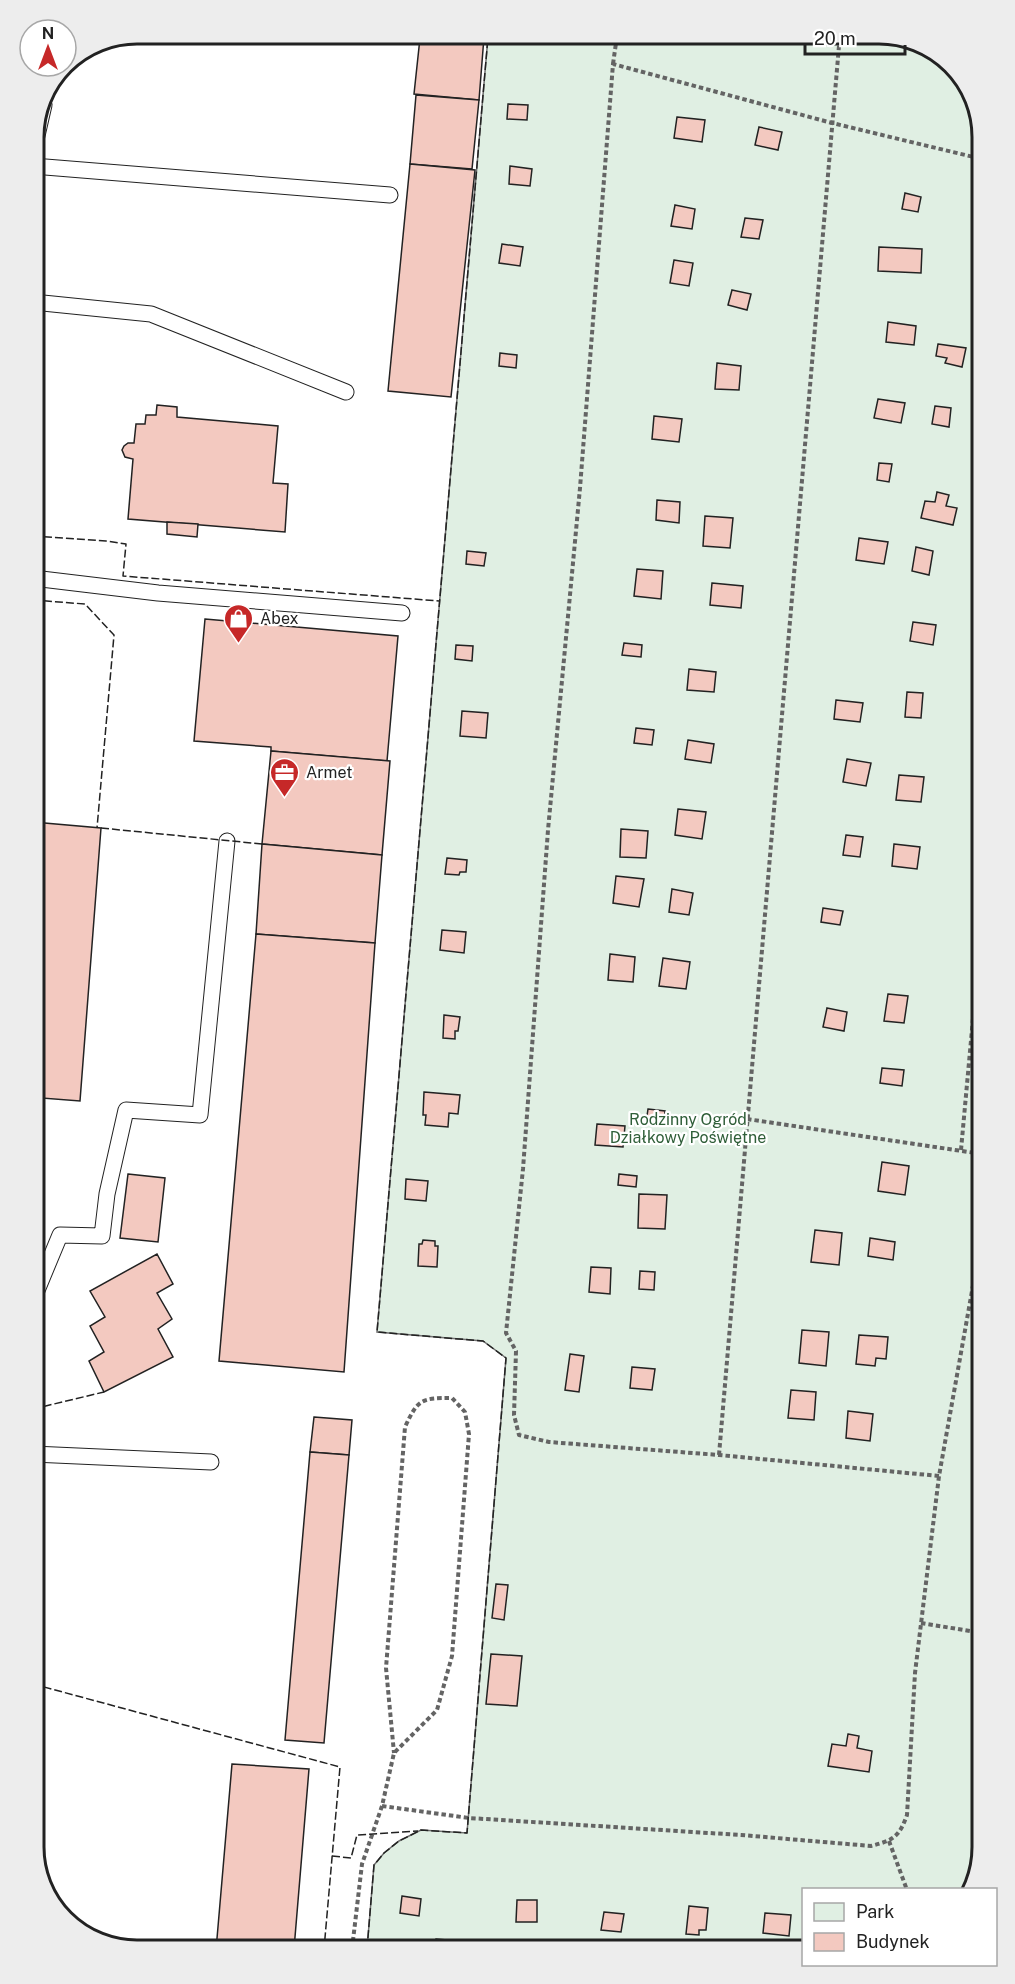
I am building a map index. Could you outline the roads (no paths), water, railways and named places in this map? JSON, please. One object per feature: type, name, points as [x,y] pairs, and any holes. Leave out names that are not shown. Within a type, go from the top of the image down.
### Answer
[{"type":"lane","points":[[44,167],[390,195]]},
{"type":"lane","points":[[44,303],[151,314],[346,392]]},
{"type":"lane","points":[[44,579],[158,593],[402,613]]},
{"type":"lane","points":[[44,1274],[60,1235],[102,1236],[107,1194],[126,1110],[200,1115],[227,841]]},
{"type":"lane","points":[[44,1454],[211,1462]]},
{"type":"place","name":"Abex","points":[[239,644]]},
{"type":"place","name":"Armet","points":[[285,798]]},
{"type":"park label","name":"Rodzinny Ogród Działkowy Poświętne","points":[[688,1128]]}]
